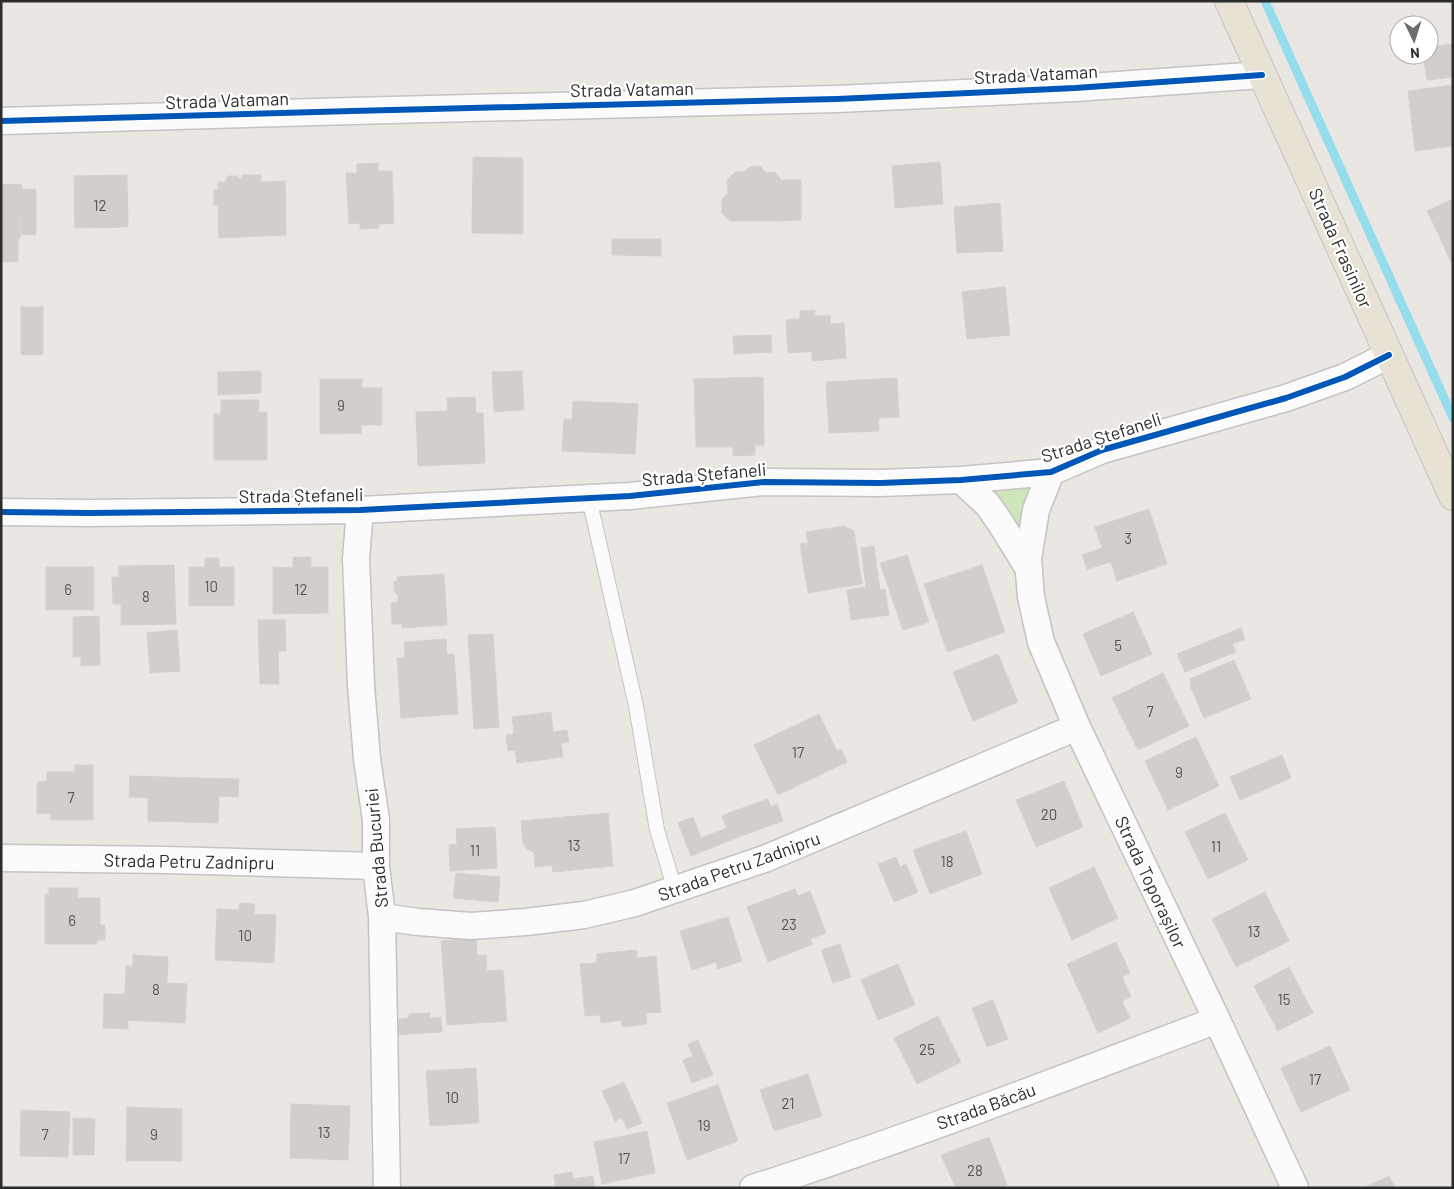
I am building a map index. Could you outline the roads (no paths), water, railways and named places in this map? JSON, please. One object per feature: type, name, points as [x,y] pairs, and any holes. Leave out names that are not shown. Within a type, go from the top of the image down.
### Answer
[{"type":"main road","name":"Strada Frasinilor","points":[[1229,1],[1453,496]]},
{"type":"street","name":"Strada Vataman","points":[[1,121],[838,99],[1074,88],[1262,75]]},
{"type":"street","name":"Strada Ștefaneli","points":[[1,512],[360,510],[630,496],[764,482],[880,483],[961,480],[1051,472],[1102,450],[1286,398],[1345,378],[1389,355]]},
{"type":"street","name":"Strada Toporașilor","points":[[1051,472],[1036,510],[1028,559],[1030,597],[1041,642],[1077,727],[1295,1188]]},
{"type":"street","name":"Strada Toporașilor","points":[[961,480],[988,505],[1029,569]]},
{"type":"street","name":"Strada Bucuriei","points":[[360,510],[356,559],[367,759],[376,820],[376,866],[382,917],[387,1188]]},
{"type":"street","name":"Strada Petru Zadnipru","points":[[382,917],[471,926],[584,915],[635,903],[767,858],[1077,727]]},
{"type":"street","name":"Strada Petru Zadnipru","points":[[1,858],[168,860],[376,866]]},
{"type":"street","name":"Strada Băcău","points":[[753,1188],[821,1166],[1217,1020]]},
{"type":"lane","points":[[589,498],[636,706],[657,830],[675,890]]},
{"type":"waterway","points":[[1265,1],[1453,418]]}]
